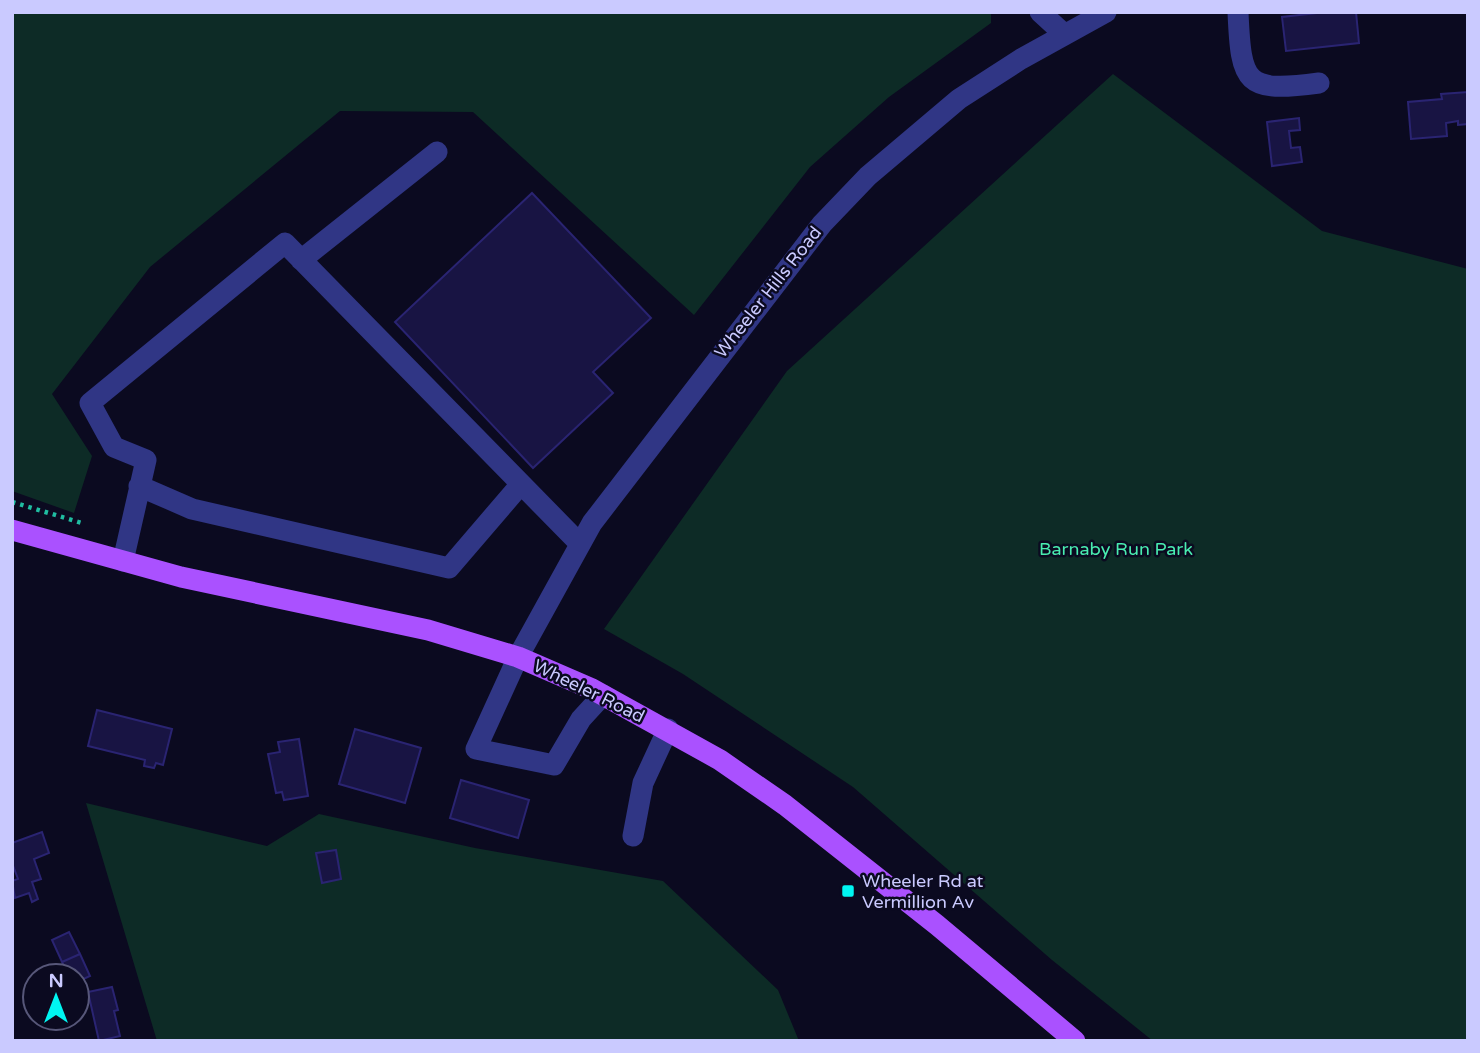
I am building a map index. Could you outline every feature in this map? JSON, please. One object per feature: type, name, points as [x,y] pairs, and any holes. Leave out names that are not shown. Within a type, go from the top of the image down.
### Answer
[{"type":"main road","name":"Wheeler Road","points":[[12,530],[246,592],[428,630],[518,657],[603,695],[720,760],[785,805],[937,925],[1075,1041]]},
{"type":"street","points":[[1040,12],[1064,34]]},
{"type":"street","name":"Wheeler Hills Road","points":[[603,695],[581,719],[554,765],[476,749],[518,657],[592,523],[822,224],[868,176],[959,99],[1064,34],[1106,12]]},
{"type":"street","points":[[1238,12],[1239,51],[1244,71],[1262,86],[1284,88],[1319,83]]},
{"type":"street","points":[[301,260],[438,152]]},
{"type":"street","points":[[123,561],[146,460],[114,447],[90,403],[285,243],[580,544]]},
{"type":"street","points":[[139,486],[192,509],[449,568],[521,484]]},
{"type":"street","points":[[632,836],[643,783],[668,729]]},
{"type":"path","points":[[12,502],[82,523]]},
{"type":"green space","points":[[12,12],[991,12],[991,23],[889,97],[810,167],[694,315],[473,112],[340,111],[150,267],[52,394],[92,456],[74,513],[12,491]]},
{"type":"green space","name":"Barnaby Run Park","points":[[1113,74],[1322,231],[1468,269],[1468,1041],[1153,1041],[1052,960],[853,787],[683,674],[604,629],[787,371]]},
{"type":"green space","points":[[86,803],[267,846],[319,814],[475,848],[663,881],[778,990],[799,1041],[157,1041]]},
{"type":"building","points":[[1356,12],[1359,43],[1286,51],[1282,17]]},
{"type":"building","points":[[1468,92],[1468,124],[1458,125],[1458,121],[1446,123],[1447,136],[1411,139],[1408,102],[1442,99],[1441,94]]},
{"type":"building","points":[[1299,118],[1300,130],[1289,131],[1291,148],[1300,147],[1302,162],[1272,166],[1267,122]]},
{"type":"building","points":[[532,193],[651,318],[593,372],[613,393],[533,468],[395,322]]},
{"type":"building","points":[[97,710],[172,729],[163,765],[156,763],[154,768],[144,766],[145,760],[88,746]]},
{"type":"building","points":[[355,729],[421,748],[405,803],[339,784]]},
{"type":"building","points":[[299,739],[308,796],[284,800],[282,792],[276,793],[268,754],[280,752],[278,742]]},
{"type":"building","points":[[461,780],[529,800],[518,838],[450,818]]},
{"type":"building","points":[[42,832],[49,853],[34,859],[41,879],[32,882],[38,899],[32,902],[29,893],[15,898],[12,881],[18,879],[12,863],[12,843]]},
{"type":"building","points":[[336,850],[341,879],[322,883],[316,853]]},
{"type":"building","points":[[69,932],[80,954],[62,962],[52,940]]},
{"type":"building","points":[[80,954],[84,962],[62,962]]},
{"type":"building","points":[[112,987],[118,1010],[114,1011],[120,1036],[99,1041],[91,1005],[91,991]]},
{"type":"place","name":"Wheeler Rd at Vermillion Av","points":[[848,891]]}]
